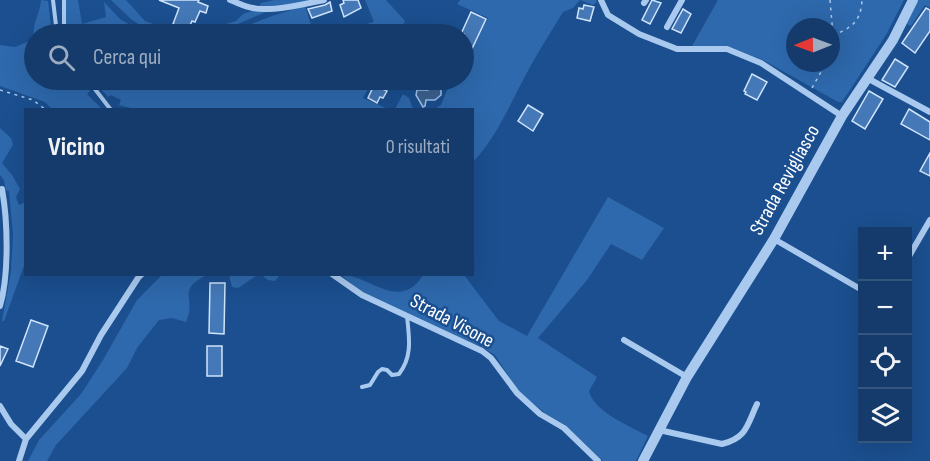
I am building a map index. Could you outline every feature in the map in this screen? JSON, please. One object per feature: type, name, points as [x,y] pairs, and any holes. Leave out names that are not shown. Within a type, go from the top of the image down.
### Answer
[{"type":"street","points":[[230,0],[262,9],[324,0]]},
{"type":"street","points":[[601,0],[608,15],[639,34],[677,49],[727,49],[761,63],[842,116]]},
{"type":"street","points":[[667,27],[682,0]]},
{"type":"street","name":"Strada Revigliasco","points":[[643,461],[687,377],[774,239],[842,116],[892,40],[913,0]]},
{"type":"street","points":[[867,78],[930,112]]},
{"type":"street","points":[[0,306],[5,273],[6,222],[2,189]]},
{"type":"street","points":[[912,251],[930,220]]},
{"type":"street","points":[[774,239],[858,288]]},
{"type":"street","points":[[19,461],[26,439],[82,371],[101,335],[140,276]]},
{"type":"street","name":"Strada Visone","points":[[335,276],[362,296],[482,351],[491,358],[517,393],[540,414],[564,428],[598,461]]},
{"type":"street","points":[[624,340],[687,377]]},
{"type":"street","points":[[659,430],[722,444],[731,442],[741,436],[757,404]]},
{"type":"street","points":[[0,406],[11,424],[26,439]]},
{"type":"lane","points":[[54,0],[56,24]]},
{"type":"lane","points":[[64,0],[64,24]]},
{"type":"lane","points":[[96,90],[109,108]]},
{"type":"lane","points":[[362,387],[370,384],[382,369],[392,375],[399,374],[402,370],[411,353],[407,316]]},
{"type":"path","points":[[830,0],[832,18]]},
{"type":"path","points":[[840,31],[857,22],[862,0]]},
{"type":"path","points":[[808,93],[821,72]]},
{"type":"path","points":[[0,90],[33,100],[43,108]]},
{"type":"shaded area","points":[[41,0],[48,1],[51,24],[35,24]]},
{"type":"shaded area","points":[[66,0],[78,0],[82,24],[65,24]]},
{"type":"shaded area","points":[[111,0],[126,0],[145,21],[153,24],[139,24]]},
{"type":"shaded area","points":[[274,0],[314,0],[258,7],[261,3]]},
{"type":"shaded area","points":[[365,0],[386,0],[405,21],[403,24],[366,24],[374,22]]},
{"type":"shaded area","points":[[460,0],[580,0],[573,8],[563,12],[490,141],[474,161],[474,108],[436,108],[441,105],[447,90],[474,90],[474,45],[488,18],[457,4]]},
{"type":"shaded area","points":[[580,0],[596,0],[597,2],[593,5]]},
{"type":"shaded area","points":[[718,0],[904,0],[886,35],[842,102],[838,102],[763,60],[727,46],[692,46]]},
{"type":"shaded area","points":[[915,0],[930,0],[930,8],[925,5],[911,26],[904,23]]},
{"type":"shaded area","points":[[104,2],[120,19],[128,24],[82,24],[106,17]]},
{"type":"shaded area","points":[[305,6],[311,24],[252,24]]},
{"type":"shaded area","points":[[273,9],[238,24],[226,24],[236,21],[243,14]]},
{"type":"shaded area","points":[[24,43],[24,90],[89,90],[87,94],[101,108],[51,108],[45,102],[0,86],[0,45],[15,47]]},
{"type":"shaded area","points":[[102,90],[367,90],[363,98],[386,108],[131,108],[119,105],[121,100],[111,95],[108,97]]},
{"type":"shaded area","points":[[417,90],[441,90],[441,95],[435,100],[426,100],[423,107],[416,95]]},
{"type":"shaded area","points":[[403,94],[409,98],[413,108],[396,108]]},
{"type":"shaded area","points":[[0,128],[11,138],[13,145],[2,163],[20,189],[16,197],[19,205],[24,203],[24,266],[4,321],[2,321],[11,271],[13,234],[9,191],[6,190],[4,180],[0,175]]},
{"type":"shaded area","points":[[608,197],[664,228],[642,260],[611,244],[587,280],[538,338],[597,377],[589,391],[592,398],[605,412],[648,436],[636,461],[603,461],[565,425],[545,413],[519,392],[495,355],[361,292],[342,276],[351,276],[384,289],[404,291],[414,286],[422,276],[465,276],[499,321],[527,336]]},
{"type":"shaded area","points":[[161,276],[205,276],[197,281],[189,291],[189,314],[186,322],[172,318],[159,320],[137,348],[127,368],[56,445],[47,461],[28,461],[39,440],[81,394],[137,300]]},
{"type":"shaded area","points":[[229,276],[256,276],[238,288],[232,287]]},
{"type":"shaded area","points":[[263,276],[279,276],[275,281]]},
{"type":"building","points":[[159,0],[199,0],[198,2],[208,6],[206,13],[200,11],[195,22],[173,24],[179,8]]},
{"type":"building","points":[[343,0],[358,0],[361,8],[344,17],[340,5],[344,3]]},
{"type":"building","points":[[652,0],[661,3],[650,24],[642,20]]},
{"type":"building","points":[[330,2],[332,11],[312,18],[308,9]]},
{"type":"building","points":[[584,5],[594,7],[590,21],[577,18],[579,8],[583,9]]},
{"type":"building","points":[[926,8],[930,10],[930,31],[915,53],[902,43]]},
{"type":"building","points":[[683,9],[691,14],[681,33],[672,29]]},
{"type":"building","points":[[471,12],[486,19],[474,44],[474,24],[466,24]]},
{"type":"building","points":[[895,59],[908,67],[895,87],[882,80]]},
{"type":"building","points":[[752,74],[767,82],[757,100],[745,94],[744,91]]},
{"type":"building","points":[[372,90],[387,91],[377,103],[368,98]]},
{"type":"building","points":[[869,91],[883,99],[865,129],[852,121]]},
{"type":"building","points":[[528,105],[543,114],[533,131],[518,121]]},
{"type":"building","points":[[909,109],[930,122],[930,140],[901,124]]},
{"type":"building","points":[[930,153],[930,176],[920,171]]},
{"type":"building","points":[[210,283],[225,283],[224,334],[209,333]]},
{"type":"building","points":[[31,320],[48,326],[33,367],[16,361]]},
{"type":"building","points":[[0,346],[8,349],[0,366]]},
{"type":"building","points":[[207,346],[222,346],[222,376],[207,376]]}]
